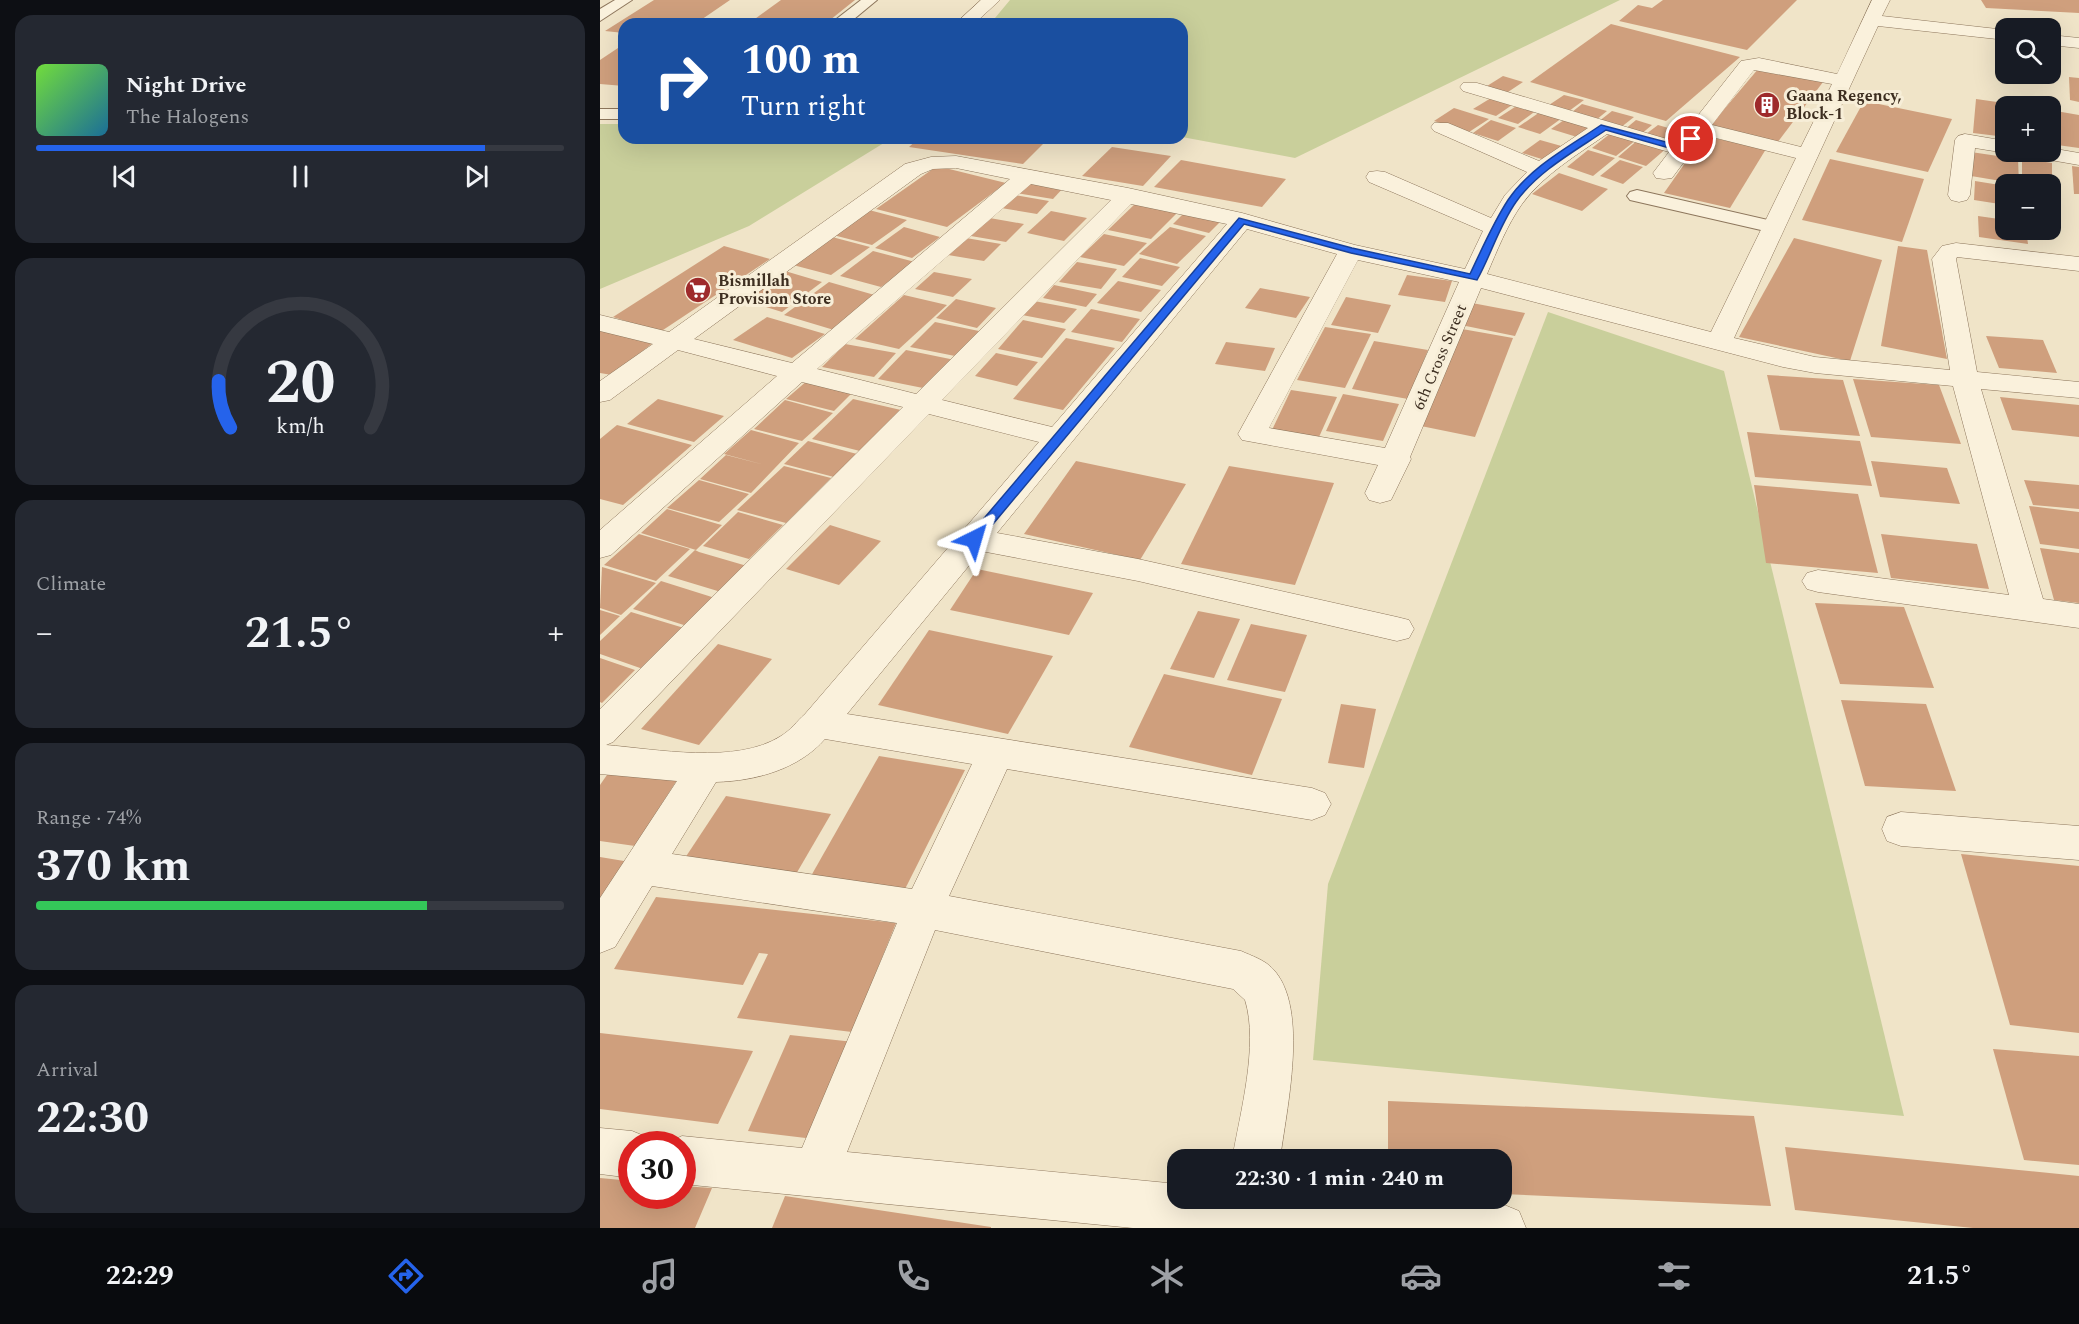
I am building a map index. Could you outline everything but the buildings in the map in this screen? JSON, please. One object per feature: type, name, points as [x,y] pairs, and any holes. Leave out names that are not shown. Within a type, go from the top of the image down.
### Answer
[{"type":"street","points":[[971,18],[991,0]]},
{"type":"street","points":[[1719,342],[1881,0]]},
{"type":"street","points":[[1873,20],[1995,34]]},
{"type":"street","points":[[2061,41],[2079,43]]},
{"type":"street","points":[[1664,173],[1748,65],[1759,64],[1844,81]]},
{"type":"street","points":[[1470,87],[1683,150]]},
{"type":"street","points":[[1441,127],[1541,170]]},
{"type":"street","name":"6th Cross Street","points":[[1380,493],[1397,459],[1473,278],[1496,228],[1513,200],[1541,170],[1604,127]]},
{"type":"street","points":[[1700,128],[1809,155]]},
{"type":"street","points":[[1959,195],[1965,140],[1995,145]]},
{"type":"street","points":[[2061,156],[2079,159]]},
{"type":"street","points":[[600,394],[913,169],[931,163],[956,162],[1128,195],[1242,220],[1351,250],[1473,278],[1815,365],[2079,390]]},
{"type":"street","points":[[600,548],[796,373],[1028,175]]},
{"type":"street","points":[[1377,177],[1496,228]]},
{"type":"street","points":[[600,732],[1128,195]]},
{"type":"street","points":[[600,759],[706,767],[755,764],[793,748],[818,724],[1242,220]]},
{"type":"street","points":[[1351,250],[1252,434],[1397,459]]},
{"type":"street","points":[[2029,609],[1965,379],[1944,259],[1946,253],[1956,250],[2079,264]]},
{"type":"street","points":[[600,323],[1059,438]]},
{"type":"street","points":[[974,539],[1138,570],[1396,629]]},
{"type":"street","points":[[1818,581],[2079,616]]},
{"type":"street","points":[[818,724],[1312,804]]},
{"type":"street","points":[[815,1173],[923,909],[996,753]]},
{"type":"street","points":[[600,934],[706,767]]},
{"type":"street","points":[[1901,829],[2079,843]]},
{"type":"street","points":[[641,867],[923,909],[1241,971],[1256,979],[1266,994],[1272,1023],[1257,1149]]},
{"type":"street","points":[[600,1151],[618,1153]]},
{"type":"street","points":[[696,1161],[1167,1201]]},
{"type":"street","points":[[1273,1209],[1502,1228]]},
{"type":"lane","points":[[600,16],[625,0]]},
{"type":"lane","points":[[846,18],[870,0]]},
{"type":"lane","points":[[600,114],[618,114]]},
{"type":"lane","points":[[1637,196],[1774,227]]},
{"type":"green space","points":[[1010,0],[1620,0],[1295,158],[1188,138],[1188,18],[995,18]]},
{"type":"green space","points":[[600,124],[618,124],[618,144],[882,144],[749,226],[600,289]]},
{"type":"green space","points":[[1548,312],[1724,371],[1904,1116],[1313,1060],[1328,884]]},
{"type":"place","name":"Gaana Regency, Block-1","points":[[1767,105]]},
{"type":"place","name":"Bismillah Provision Store","points":[[698,290]]},
{"type":"route","points":[[974,539],[1242,220],[1351,250],[1473,278],[1496,228],[1513,200],[1541,170],[1604,127],[1683,150],[1691,139]]}]
